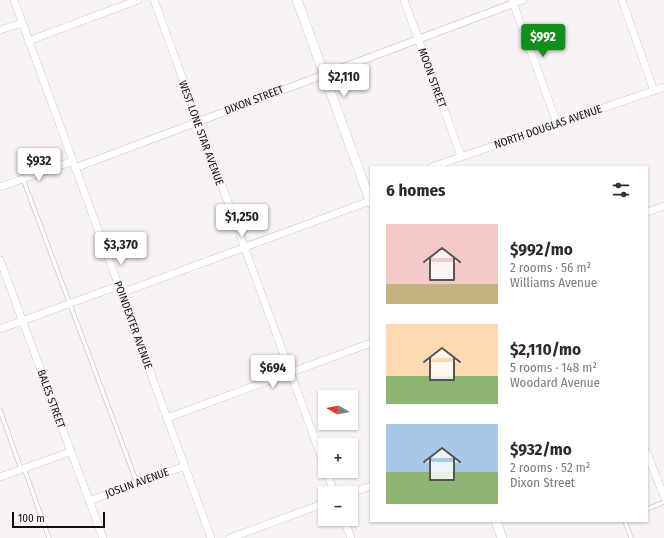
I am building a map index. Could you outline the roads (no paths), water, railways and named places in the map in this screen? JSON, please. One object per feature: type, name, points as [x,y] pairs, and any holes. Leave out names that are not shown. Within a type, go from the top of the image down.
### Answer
[{"type":"street","name":"POINDEXTER AVENUE","points":[[14,0],[211,538]]},
{"type":"street","points":[[28,41],[138,0]]},
{"type":"street","name":"WEST LONE STAR AVENUE","points":[[154,0],[243,248],[318,448]]},
{"type":"street","points":[[297,0],[369,190]]},
{"type":"street","name":"MOON STREET","points":[[404,0],[461,156]]},
{"type":"street","name":"DIXON STREET","points":[[0,187],[23,178],[74,164],[197,122],[418,40],[512,2],[523,0]]},
{"type":"street","points":[[622,0],[654,91]]},
{"type":"street","points":[[512,2],[557,123]]},
{"type":"street","points":[[0,30],[22,23]]},
{"type":"street","name":"NORTH DOUGLAS AVENUE","points":[[435,166],[664,87]]},
{"type":"street","points":[[0,329],[70,303],[120,289],[243,248],[370,202]]},
{"type":"street","points":[[648,212],[664,206]]},
{"type":"street","name":"BALES STREET","points":[[0,260],[103,538]]},
{"type":"street","points":[[167,418],[370,343]]},
{"type":"street","points":[[0,477],[70,452]]},
{"type":"street","points":[[648,456],[664,497]]},
{"type":"street","name":"JOSLIN AVENUE","points":[[89,501],[185,466]]},
{"type":"street","points":[[358,491],[370,486]]},
{"type":"street","points":[[230,538],[318,506]]},
{"type":"street","points":[[496,522],[502,538]]},
{"type":"street","points":[[347,526],[351,538]]},
{"type":"lane","points":[[23,178],[137,483]]},
{"type":"lane","points":[[0,410],[49,538]]},
{"type":"lane","points":[[648,509],[664,502]]},
{"type":"lane","points":[[626,522],[625,524],[631,538]]}]
